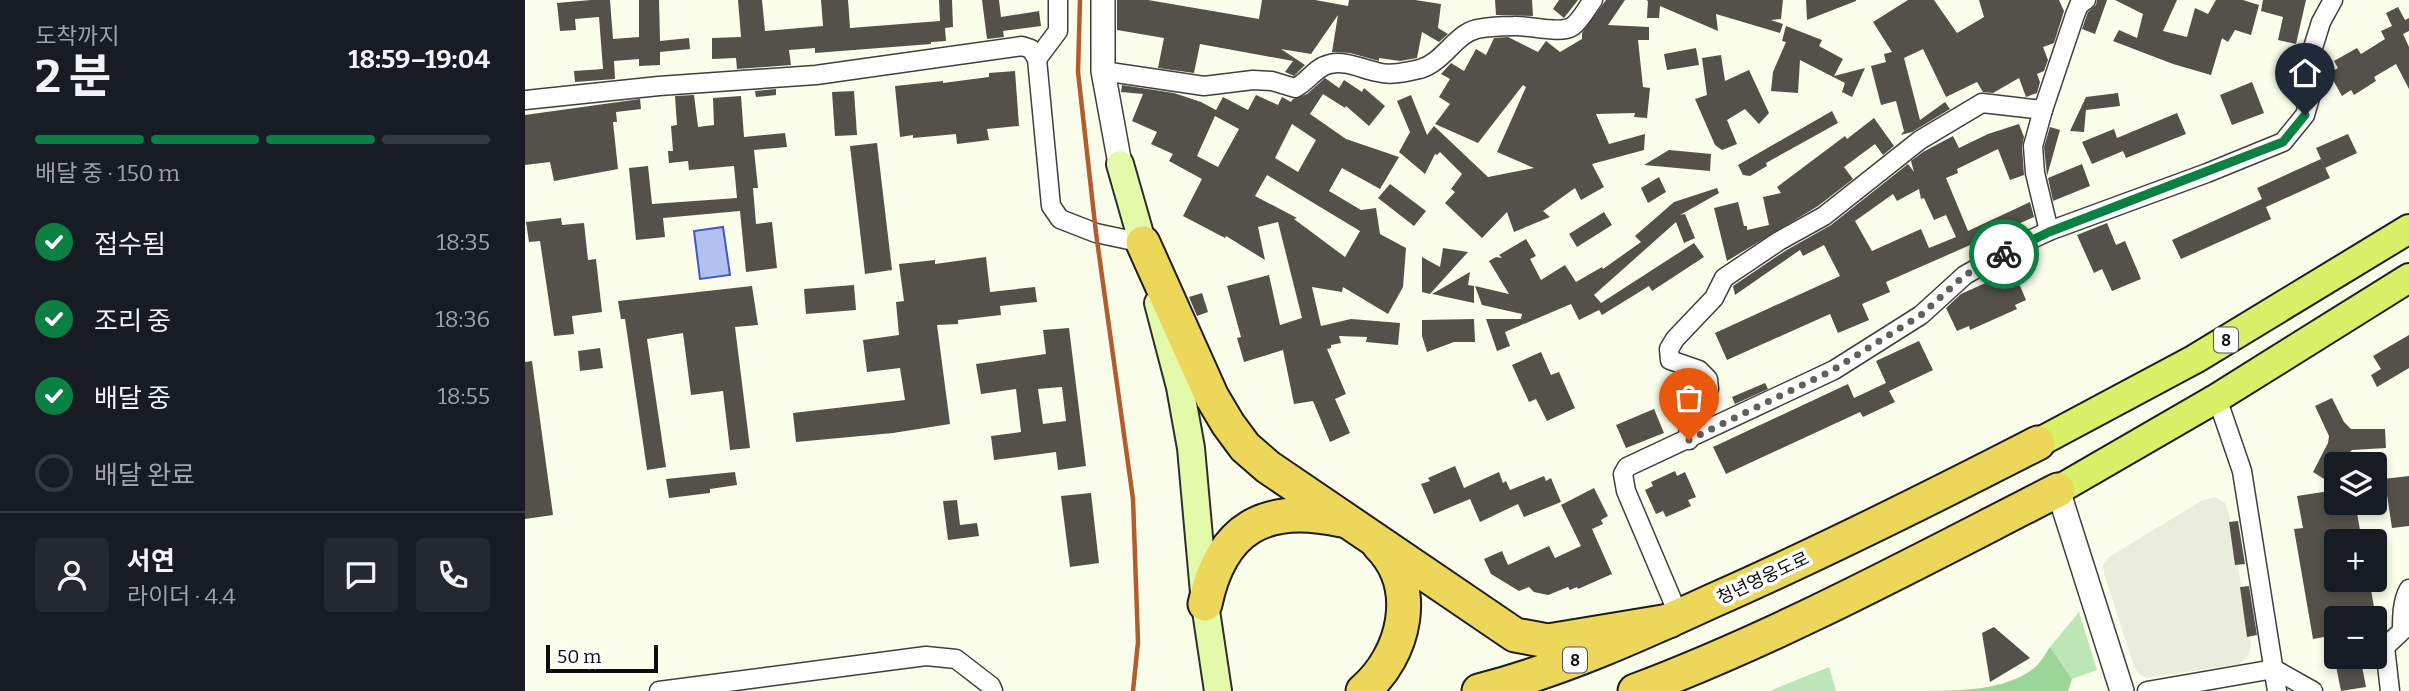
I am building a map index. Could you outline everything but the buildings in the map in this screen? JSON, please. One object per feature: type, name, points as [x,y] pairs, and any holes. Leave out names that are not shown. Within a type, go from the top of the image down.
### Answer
[{"type":"highway","points":[[1143,243],[1212,397],[1239,439],[1268,467],[1515,635],[1548,641],[1674,619]]},
{"type":"highway","name":"청년영웅도로","points":[[1479,691],[1569,663],[1674,619],[1901,514],[2038,443]]},
{"type":"highway","points":[[1635,691],[1854,594],[2058,490]]},
{"type":"highway","points":[[1205,604],[1210,580],[1224,553],[1243,532],[1260,522],[1301,514],[1324,516],[1347,521],[1367,532],[1383,548],[1396,567],[1405,608],[1395,647],[1385,666],[1363,691]]},
{"type":"highway","points":[[1651,691],[1688,669]]},
{"type":"main road","points":[[1120,164],[1143,243],[1191,447],[1205,604],[1218,691]]},
{"type":"main road","name":"8","points":[[2038,443],[2195,359],[2409,229]]},
{"type":"main road","points":[[2058,490],[2217,398],[2409,278]]},
{"type":"street","points":[[1037,59],[1058,31],[1058,0]]},
{"type":"street","points":[[1103,0],[1103,71],[1120,164]]},
{"type":"street","points":[[1103,71],[1204,86],[1252,80],[1272,81],[1295,88],[1321,67],[1331,63],[1352,65],[1380,73],[1402,73],[1423,68],[1440,59],[1462,37],[1474,30],[1516,26],[1563,29],[1573,26],[1593,0]]},
{"type":"street","points":[[2049,232],[2035,173],[2033,146],[2075,15],[2079,5],[2086,0]]},
{"type":"street","points":[[1674,619],[1626,491],[1623,474],[1627,467],[1833,370],[1921,315],[1965,275],[2015,247],[2283,142],[2305,115],[2310,98],[2306,70],[2321,22],[2333,0]]},
{"type":"street","points":[[525,100],[659,86],[816,75],[1022,46],[1031,49],[1037,59],[1051,206],[1061,219],[1096,233],[1143,243]]},
{"type":"street","points":[[1689,440],[1688,423],[1709,389],[1708,379],[1699,370],[1670,360],[1669,349],[1675,339],[1714,298],[1724,278],[1779,241],[1824,216],[1920,140],[1982,103],[2043,110]]},
{"type":"street","points":[[2217,398],[2242,471],[2277,691]]},
{"type":"street","points":[[2058,490],[2122,691]]},
{"type":"street","points":[[2390,691],[2385,648],[2402,631],[2406,592],[2409,589]]},
{"type":"street","points":[[660,691],[926,656],[956,659],[991,686],[993,691]]},
{"type":"street","points":[[2147,691],[2274,669],[2313,691]]},
{"type":"green space","points":[[2079,612],[2097,670],[2072,679],[2050,647]]},
{"type":"green space","points":[[2050,647],[2072,679],[2068,691],[1926,691],[1982,688],[2009,682],[2036,667]]},
{"type":"green space","points":[[1829,667],[1836,691],[1770,691],[1772,690]]},
{"type":"shaded area","points":[[2215,497],[2225,503],[2229,514],[2251,645],[2248,656],[2239,664],[2146,678],[2139,674],[2134,666],[2103,565],[2109,557],[2203,500]]},
{"type":"water","points":[[723,227],[730,275],[700,279],[694,231]]},
{"type":"railway","points":[[1080,0],[1078,72],[1096,233],[1133,499],[1138,642],[1133,691]]},
{"type":"way so far","points":[[1689,440],[1833,370],[1921,315],[1965,275],[2004,254]]},
{"type":"route","points":[[2004,254],[2049,232],[2283,142],[2305,115]]}]
